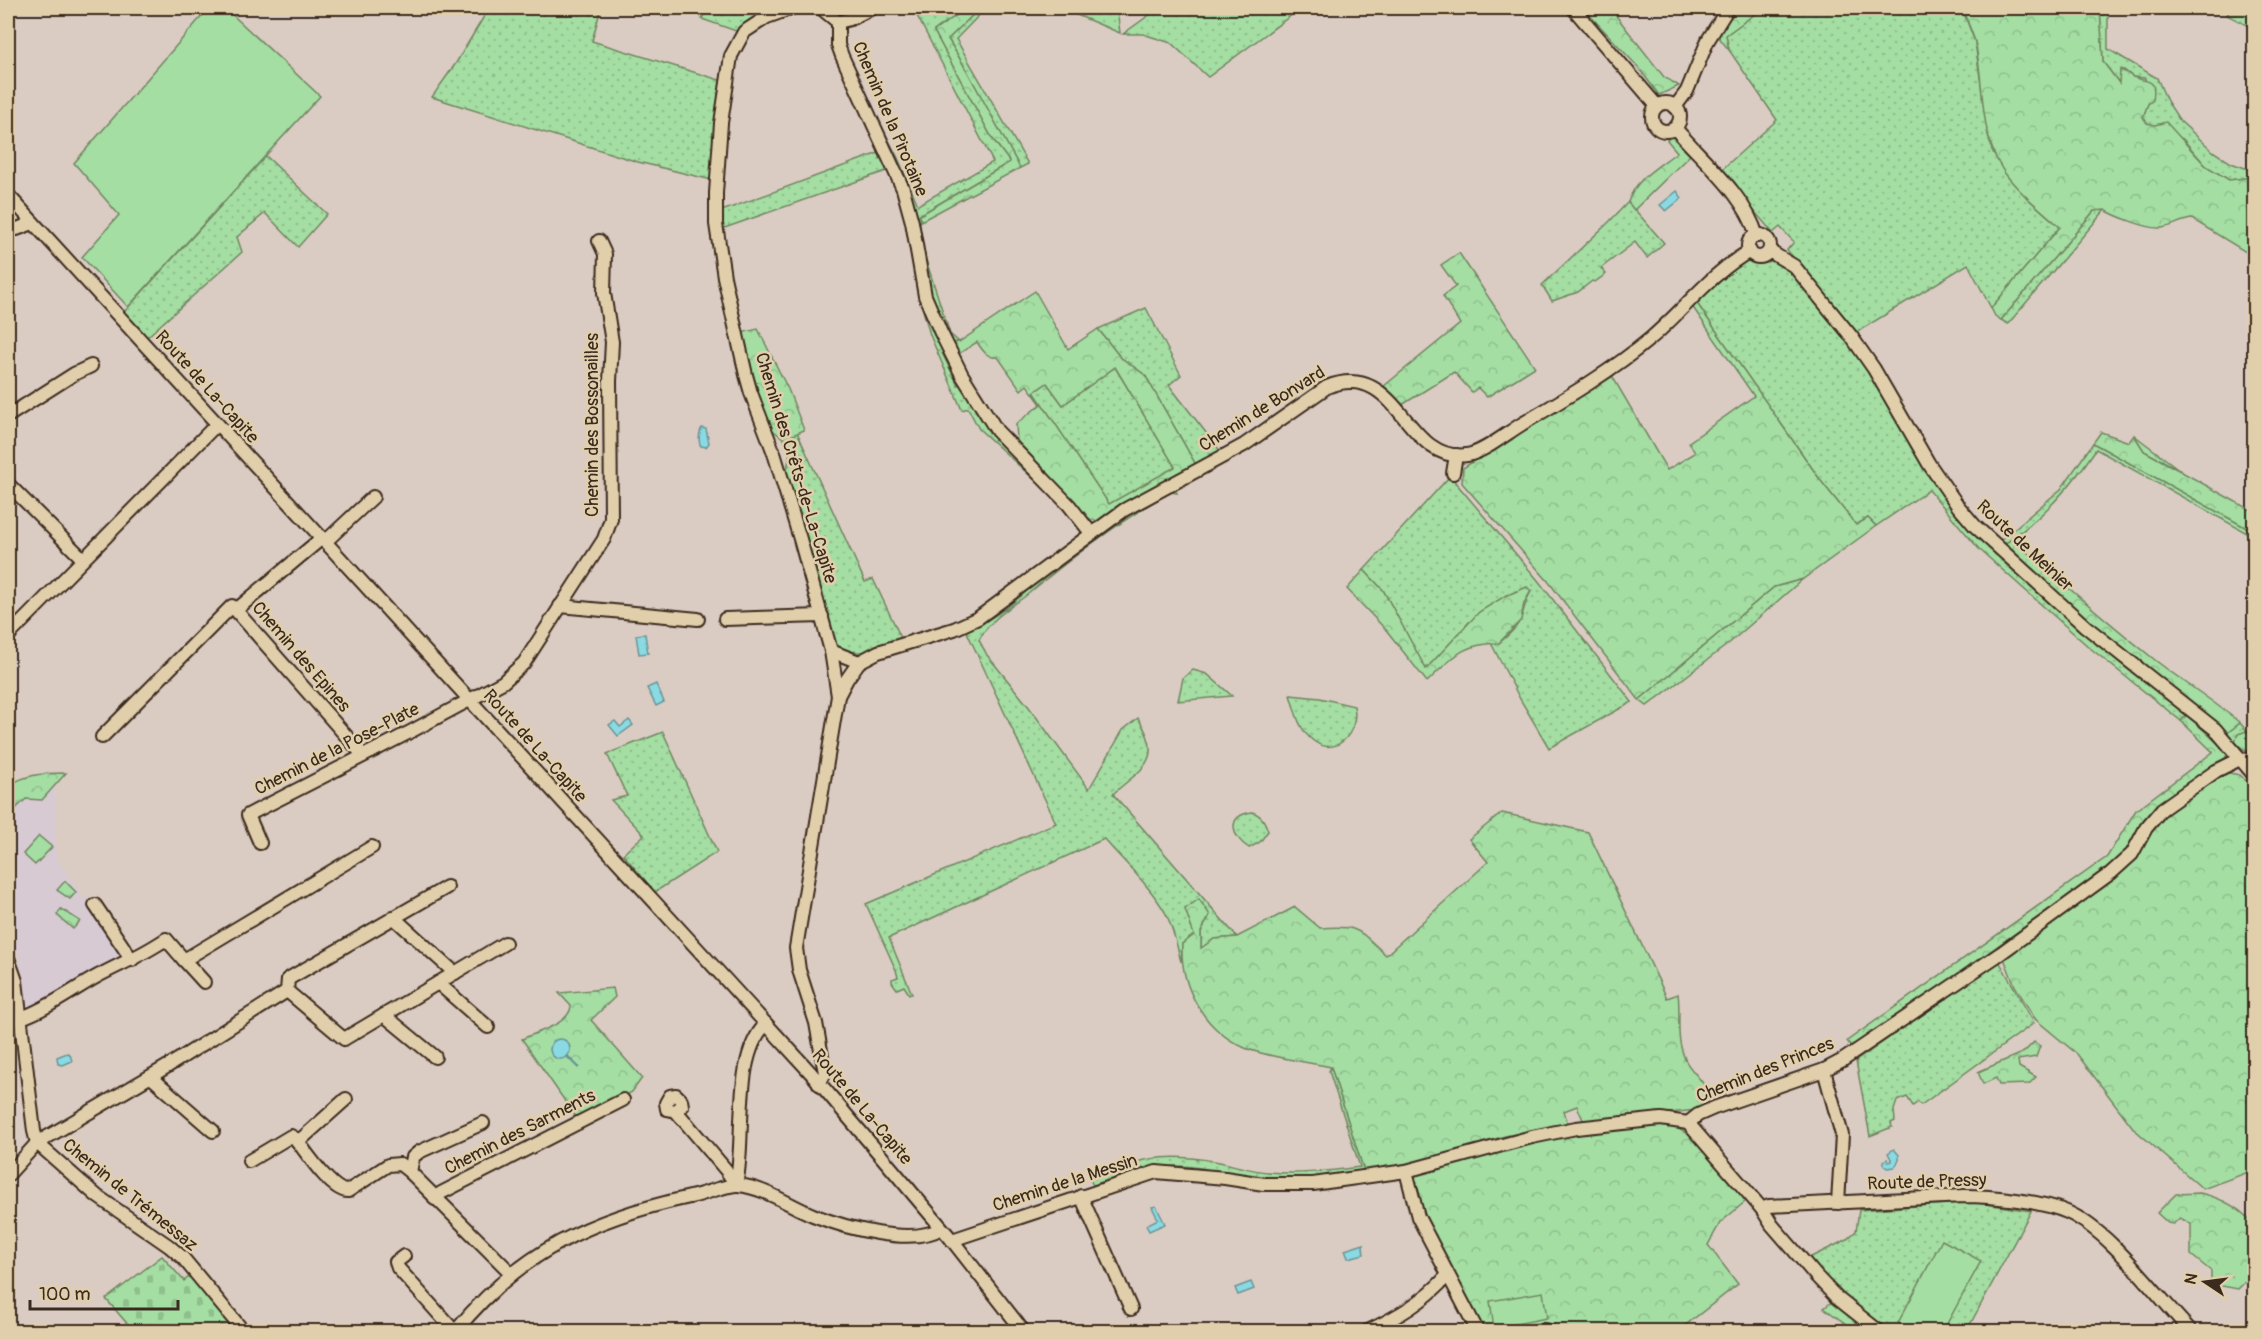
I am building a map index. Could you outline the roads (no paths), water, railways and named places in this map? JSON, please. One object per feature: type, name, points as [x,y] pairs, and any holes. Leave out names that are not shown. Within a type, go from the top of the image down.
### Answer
[{"type":"street","name":"Chemin des Crêts-de-La-Capite","points":[[792,8],[768,18],[744,33],[731,56],[719,146],[716,224],[724,277],[748,384],[774,453],[822,616],[831,651],[838,696],[796,948],[799,970],[816,1023],[825,1073],[819,1084]]},
{"type":"street","points":[[821,8],[838,22],[872,8]]},
{"type":"street","points":[[1573,8],[1658,106]]},
{"type":"street","points":[[1675,107],[1687,91],[1708,40],[1728,8]]},
{"type":"street","name":"Chemin de la Pirotaine","points":[[838,22],[838,45],[842,56],[903,189],[912,222],[925,296],[940,333],[974,397],[997,431],[1069,505],[1091,533]]},
{"type":"street","points":[[1666,103],[1675,107],[1680,115],[1675,128],[1666,131],[1656,127],[1652,114],[1658,106],[1666,103]]},
{"type":"street","points":[[1675,128],[1741,204],[1751,218],[1757,236]]},
{"type":"street","name":"Route de La-Capite","points":[[8,195],[766,1024],[952,1240],[1024,1332]]},
{"type":"street","points":[[8,229],[17,229],[33,223]]},
{"type":"street","points":[[1757,236],[1766,238],[1770,246],[1769,251],[1762,257],[1753,255],[1750,251],[1749,243],[1757,236]]},
{"type":"street","name":"Chemin des Bossonailles","points":[[470,700],[513,675],[524,663],[610,528],[612,342],[604,293],[605,254],[599,241]]},
{"type":"street","points":[[1453,473],[1456,455],[1465,456],[1481,450],[1637,350],[1727,267],[1750,251]]},
{"type":"street","name":"Route de Meinier","points":[[1769,251],[1794,266],[1851,336],[1894,402],[1929,464],[1975,526],[2093,633],[2215,729],[2249,759],[2254,775]]},
{"type":"street","points":[[8,416],[74,374],[91,366]]},
{"type":"street","name":"Chemin de Bonvard","points":[[859,662],[878,652],[970,623],[1005,600],[1091,533],[1159,490],[1234,450],[1327,387],[1341,381],[1358,381],[1375,387],[1430,445],[1456,455]]},
{"type":"street","points":[[8,636],[217,424]]},
{"type":"street","points":[[8,484],[83,559]]},
{"type":"street","name":"Chemin des Epines","points":[[236,610],[373,497]]},
{"type":"street","name":"Chemin des Epines","points":[[102,737],[232,606],[363,755]]},
{"type":"street","points":[[560,606],[698,619]]},
{"type":"street","points":[[725,619],[822,616]]},
{"type":"street","points":[[831,651],[859,662]]},
{"type":"street","name":"Chemin des Crêts-de-La-Capite","points":[[838,696],[859,662]]},
{"type":"street","name":"Chemin de la Pose-Plate","points":[[260,843],[248,815],[470,700]]},
{"type":"street","name":"Chemin des Princes","points":[[1406,1171],[1532,1137],[1576,1128],[1661,1119],[1688,1123],[1698,1115],[1714,1108],[1824,1070],[1843,1060],[2001,953],[2100,882],[2132,854],[2156,815],[2216,771],[2249,759]]},
{"type":"street","points":[[184,960],[372,847]]},
{"type":"street","points":[[8,1175],[37,1143],[151,1077],[286,992],[288,979],[447,887]]},
{"type":"street","points":[[95,905],[132,960]]},
{"type":"street","points":[[393,917],[455,972]]},
{"type":"street","points":[[21,1018],[35,1013],[166,939],[204,982]]},
{"type":"street","points":[[286,992],[344,1039],[505,944]]},
{"type":"street","points":[[8,958],[16,981],[37,1143]]},
{"type":"street","points":[[438,983],[488,1027]]},
{"type":"street","points":[[384,1015],[435,1057]]},
{"type":"street","points":[[736,1185],[748,1058],[755,1038],[766,1024]]},
{"type":"street","points":[[1824,1070],[1842,1135],[1838,1203]]},
{"type":"street","points":[[151,1077],[213,1131]]},
{"type":"street","points":[[249,1161],[346,1099]]},
{"type":"street","name":"Chemin des Sarments","points":[[435,1199],[441,1193],[622,1100]]},
{"type":"street","points":[[676,1111],[736,1185]]},
{"type":"street","name":"Chemin des Sarments","points":[[483,1123],[419,1152],[411,1163],[410,1172],[512,1274]]},
{"type":"street","points":[[1688,1123],[1817,1277],[1838,1298],[1880,1332]]},
{"type":"street","points":[[291,1135],[334,1186],[343,1191],[348,1191],[388,1165],[395,1163],[410,1172]]},
{"type":"street","name":"Chemin de Trémessaz","points":[[37,1143],[97,1196],[183,1258],[244,1332]]},
{"type":"street","points":[[1406,1171],[1418,1217],[1478,1332]]},
{"type":"street","name":"Chemin de la Messin","points":[[952,1240],[1147,1174],[1164,1172],[1298,1186],[1406,1171]]},
{"type":"street","points":[[404,1256],[396,1262],[398,1268],[459,1330],[480,1302],[512,1274],[546,1251],[602,1221],[642,1208],[736,1185],[765,1192],[814,1216],[878,1233],[904,1236],[926,1235],[941,1228]]},
{"type":"street","points":[[1081,1196],[1131,1309]]},
{"type":"street","name":"Route de Pressy","points":[[1762,1209],[1769,1206],[1977,1196],[2061,1210],[2085,1223],[2106,1240],[2190,1329]]},
{"type":"street","points":[[1366,1332],[1408,1311],[1448,1276]]},
{"type":"street","points":[[2173,1332],[2190,1329]]},
{"type":"street","points":[[1531,1332],[1544,1330],[1551,1332]]},
{"type":"water","points":[[1677,191],[1682,198],[1666,211],[1660,205]]},
{"type":"water","points":[[702,428],[706,429],[709,443],[706,447],[701,446],[699,442]]},
{"type":"water","points":[[645,634],[648,653],[639,654],[636,635]]},
{"type":"water","points":[[656,684],[664,702],[656,706],[647,688]]},
{"type":"water","points":[[629,720],[633,725],[618,736],[609,725],[615,721],[620,727]]},
{"type":"water","points":[[560,1039],[567,1042],[570,1049],[567,1056],[560,1059],[553,1056],[550,1049],[553,1042]]},
{"type":"water","points":[[70,1054],[72,1061],[63,1065],[58,1064],[57,1057]]},
{"type":"water","points":[[1894,1149],[1899,1155],[1899,1160],[1895,1167],[1887,1168],[1884,1161],[1887,1159],[1889,1162],[1892,1161],[1888,1153]]},
{"type":"water","points":[[1156,1206],[1165,1224],[1149,1231],[1146,1225],[1158,1219],[1152,1207]]},
{"type":"water","points":[[1364,1244],[1364,1254],[1348,1258],[1345,1250]]},
{"type":"water","points":[[1251,1282],[1254,1289],[1238,1295],[1235,1288]]},
{"type":"waterway","points":[[567,1056],[578,1067]]}]
